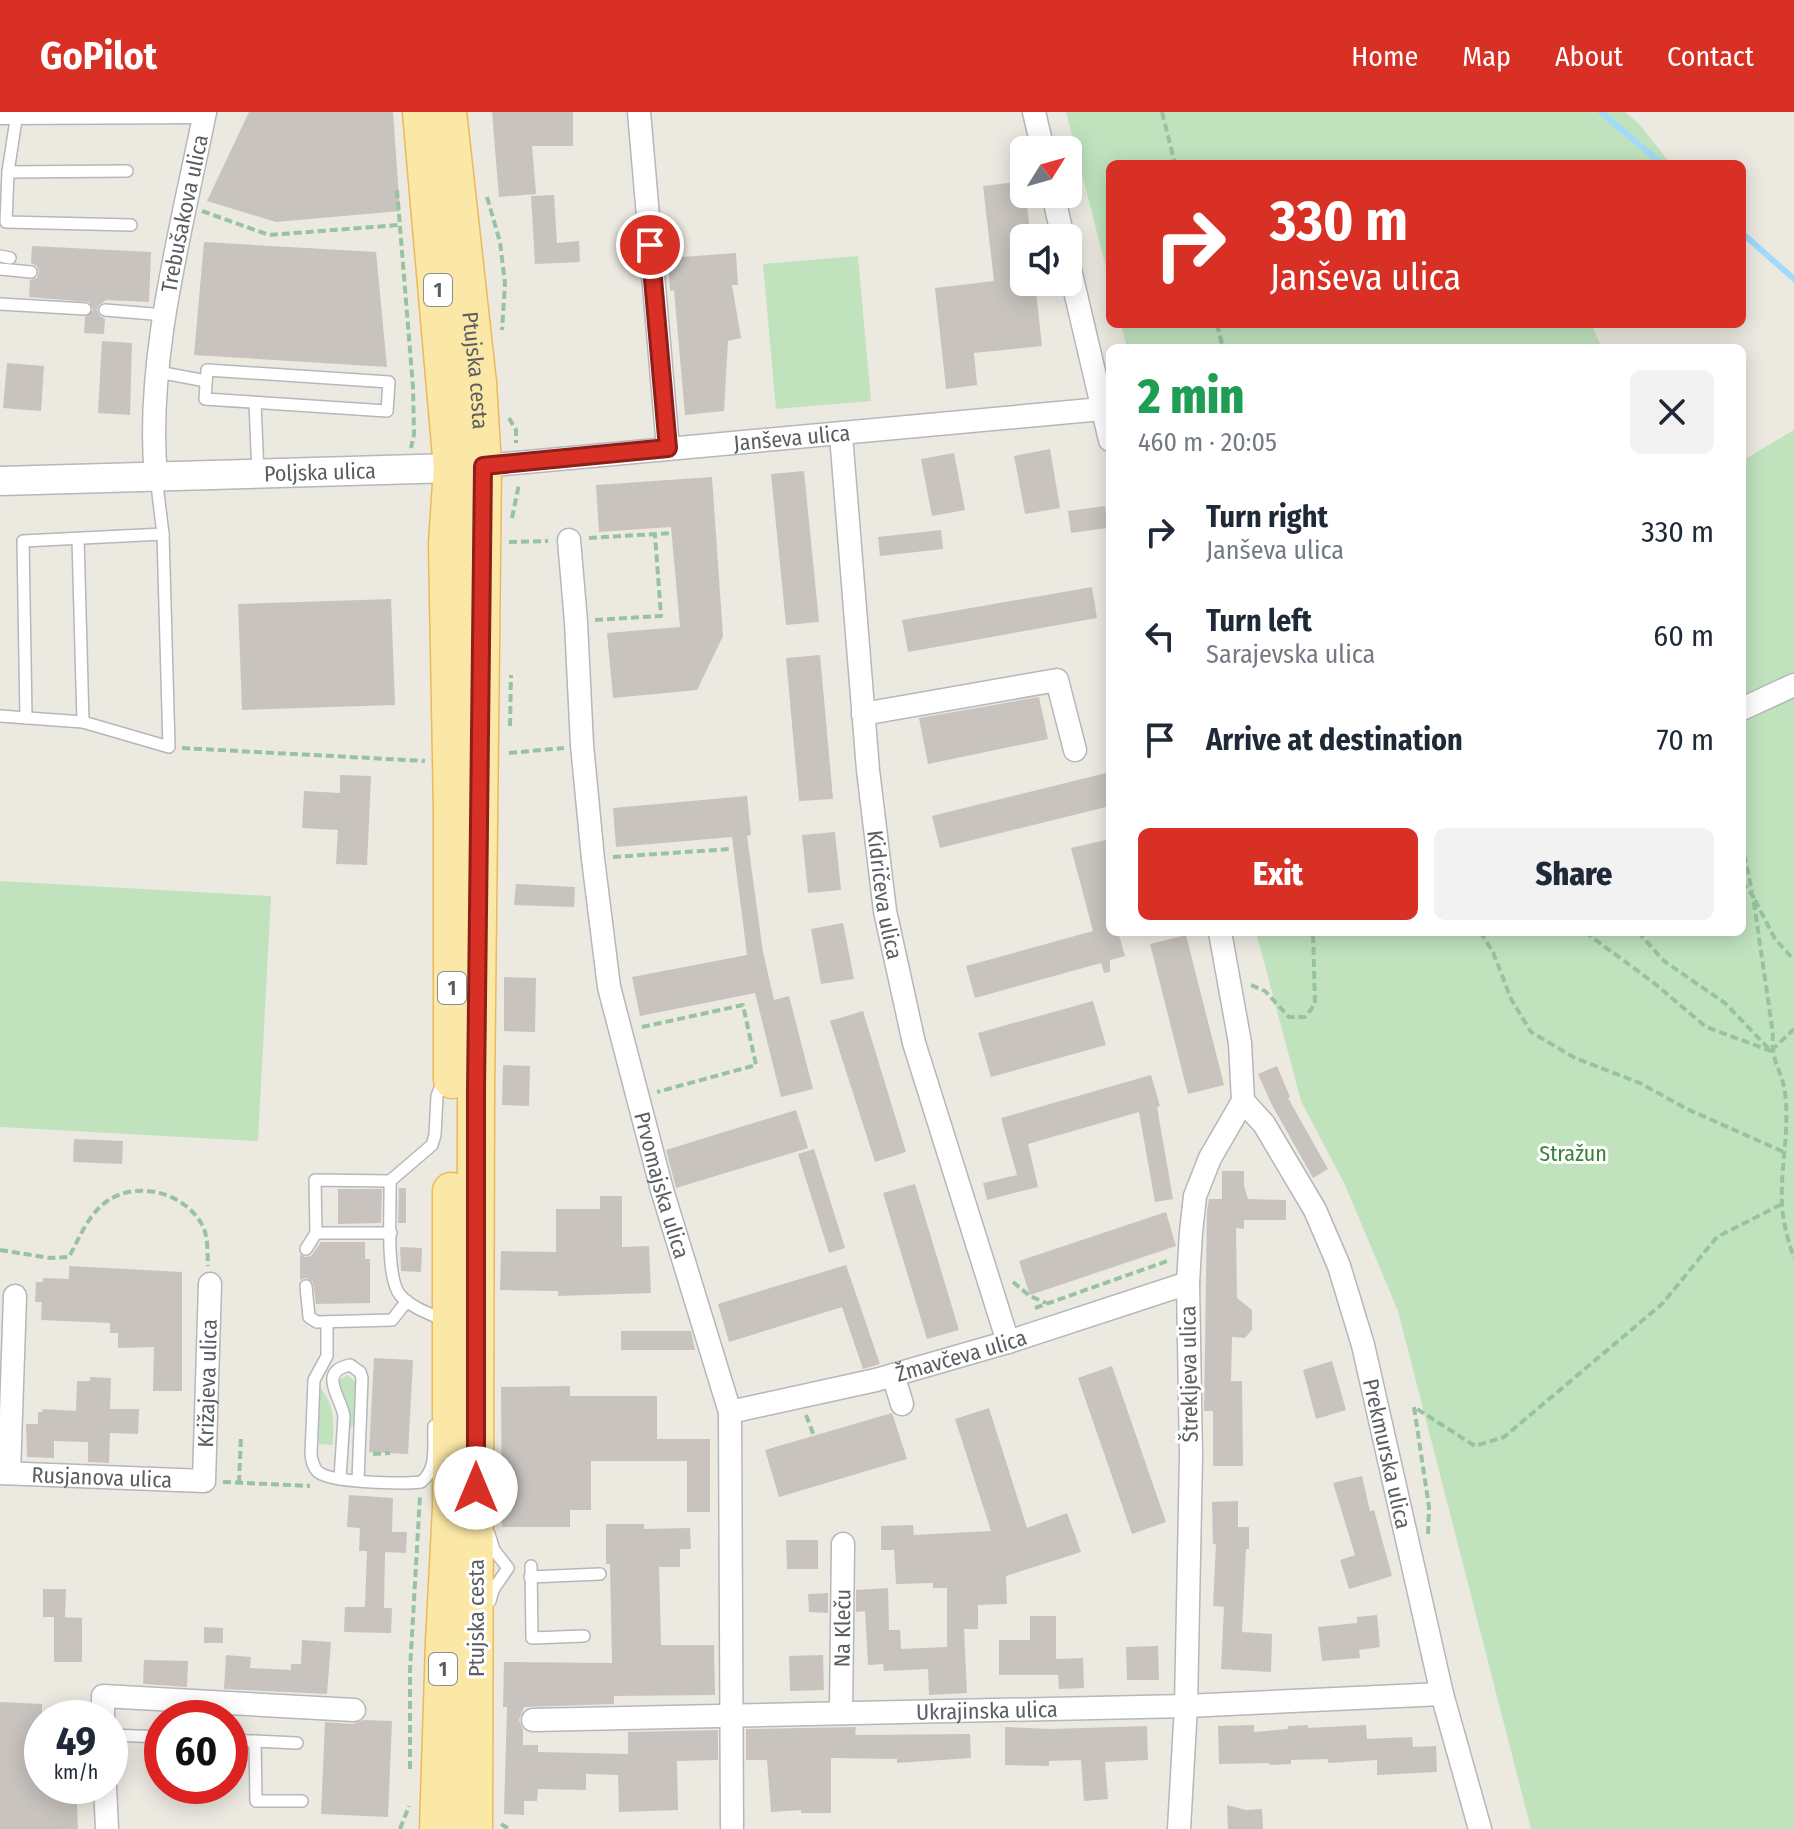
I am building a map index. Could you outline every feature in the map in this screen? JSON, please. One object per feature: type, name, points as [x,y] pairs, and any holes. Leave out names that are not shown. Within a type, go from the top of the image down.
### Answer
[{"type":"main road","name":"Ptujska cesta","points":[[421,112],[467,467],[476,1091],[474,1829]]},
{"type":"main road","name":"Ptujska cesta","points":[[438,1829],[451,1508],[452,782],[447,544],[467,467],[478,383],[448,112]]},
{"type":"street","points":[[0,113],[205,112]]},
{"type":"street","name":"Trebušakova ulica","points":[[166,315],[169,284],[205,112]]},
{"type":"street","points":[[639,112],[668,448]]},
{"type":"street","points":[[1034,112],[1040,136]]},
{"type":"street","points":[[1076,296],[1106,424]]},
{"type":"street","points":[[156,477],[153,441],[166,315]]},
{"type":"street","name":"Janševa ulica","points":[[467,467],[1102,409]]},
{"type":"street","name":"Kidričeva ulica","points":[[841,435],[863,714],[885,911],[914,1043],[1008,1342]]},
{"type":"street","name":"Poljska ulica","points":[[0,481],[467,467]]},
{"type":"street","name":"Prvomajska ulica","points":[[569,540],[582,745],[609,987],[662,1190],[730,1412],[732,1829]]},
{"type":"street","points":[[863,714],[1057,680],[1075,750]]},
{"type":"street","points":[[1746,707],[1794,685]]},
{"type":"street","points":[[1221,936],[1241,1053],[1243,1101]]},
{"type":"street","name":"Štrekljeva ulica","points":[[1179,1829],[1186,1706],[1191,1456],[1188,1283],[1195,1196],[1210,1158],[1243,1101]]},
{"type":"street","name":"Prekmurska ulica","points":[[1243,1101],[1264,1124],[1315,1210],[1339,1266],[1363,1345],[1442,1694],[1480,1829]]},
{"type":"street","name":"Žmavčeva ulica","points":[[730,1412],[893,1375],[1008,1342],[1188,1283]]},
{"type":"street","name":"Križajeva ulica","points":[[204,1481],[210,1284]]},
{"type":"street","points":[[5,1473],[15,1296]]},
{"type":"street","points":[[893,1375],[902,1404]]},
{"type":"street","name":"Rusjanova ulica","points":[[5,1473],[204,1481]]},
{"type":"street","name":"Na Kleču","points":[[841,1712],[843,1544]]},
{"type":"street","name":"Ukrajinska ulica","points":[[533,1720],[1186,1706],[1442,1694]]},
{"type":"street","points":[[103,1700],[103,1696],[354,1710]]},
{"type":"street","points":[[106,1804],[107,1829]]},
{"type":"lane","points":[[17,113],[8,172],[6,222],[131,225]]},
{"type":"lane","points":[[8,172],[127,171]]},
{"type":"lane","points":[[0,269],[31,272]]},
{"type":"lane","points":[[0,304],[85,309]]},
{"type":"lane","points":[[105,310],[166,315]]},
{"type":"lane","points":[[207,370],[389,382],[387,411],[255,403],[205,399],[207,370]]},
{"type":"lane","points":[[158,372],[206,381]]},
{"type":"lane","points":[[255,403],[258,474]]},
{"type":"lane","points":[[0,716],[83,722],[169,747],[163,534],[156,477]]},
{"type":"lane","points":[[26,718],[23,541],[163,534]]},
{"type":"lane","points":[[78,539],[83,722]]},
{"type":"lane","points":[[306,1249],[316,1233],[315,1180],[390,1181],[432,1145],[437,1096],[452,1059]]},
{"type":"lane","points":[[390,1181],[391,1279],[400,1296],[426,1313],[450,1322]]},
{"type":"lane","points":[[316,1233],[391,1233]]},
{"type":"lane","points":[[306,1286],[309,1317],[317,1322],[392,1320],[407,1301]]},
{"type":"lane","points":[[327,1322],[327,1356],[314,1380],[312,1464],[319,1473],[340,1479],[421,1482],[429,1475],[433,1465],[435,1413],[450,1388]]},
{"type":"lane","points":[[340,1479],[344,1416],[332,1384],[336,1371],[350,1365],[360,1372],[362,1378],[358,1480]]},
{"type":"lane","points":[[584,1636],[532,1638],[531,1571],[600,1574]]},
{"type":"lane","points":[[248,1741],[297,1743]]},
{"type":"lane","points":[[255,1741],[256,1801],[302,1801]]},
{"type":"path","points":[[1162,112],[1174,160]]},
{"type":"path","points":[[397,183],[413,387],[414,434],[411,440]]},
{"type":"path","points":[[186,205],[269,235],[399,225]]},
{"type":"path","points":[[511,542],[672,533]]},
{"type":"path","points":[[576,622],[661,616],[655,534]]},
{"type":"path","points":[[509,753],[582,745]]},
{"type":"path","points":[[169,747],[428,761]]},
{"type":"path","points":[[593,859],[730,849]]},
{"type":"path","points":[[1746,862],[1773,1034],[1771,1051]]},
{"type":"path","points":[[1746,887],[1775,939],[1794,960]]},
{"type":"path","points":[[1230,984],[1243,982],[1265,991],[1289,1017],[1305,1017],[1315,1004],[1313,936]]},
{"type":"path","points":[[1483,936],[1493,952],[1511,999],[1531,1032],[1575,1058],[1640,1083],[1687,1109],[1784,1152]]},
{"type":"path","points":[[1590,936],[1644,975],[1706,1027],[1771,1051]]},
{"type":"path","points":[[1642,936],[1664,961],[1725,1003],[1771,1051],[1785,1091],[1782,1204],[1794,1258]]},
{"type":"path","points":[[620,1032],[743,1005],[756,1065],[636,1097]]},
{"type":"path","points":[[1771,1051],[1794,1029]]},
{"type":"path","points":[[1786,1138],[1794,1141]]},
{"type":"path","points":[[1767,1145],[1784,1152]]},
{"type":"path","points":[[0,1250],[50,1258],[69,1257],[98,1208],[123,1194],[146,1190],[169,1195],[189,1207],[202,1224],[206,1233],[210,1284]]},
{"type":"path","points":[[1428,1536],[1429,1507],[1414,1407],[1475,1446],[1504,1437],[1662,1304],[1717,1237],[1782,1204]]},
{"type":"path","points":[[1034,1309],[1190,1253]]},
{"type":"path","points":[[1010,1280],[1030,1296],[1048,1304]]},
{"type":"path","points":[[803,1405],[814,1436]]},
{"type":"path","points":[[239,1483],[241,1436]]},
{"type":"green space","points":[[1066,112],[1625,112],[1639,124],[1668,160],[1106,160],[1106,267],[1082,174],[1082,136],[1072,136]]},
{"type":"green space","points":[[858,256],[871,401],[776,409],[763,264]]},
{"type":"green space","points":[[1122,328],[1593,328],[1600,344],[1126,344]]},
{"type":"green space","name":"Stražun","points":[[1794,430],[1794,1829],[1531,1829],[1398,1311],[1345,1185],[1301,1101],[1257,936],[1746,936],[1746,459]]},
{"type":"green space","points":[[0,881],[271,896],[258,1141],[0,1127]]},
{"type":"green space","points":[[347,1375],[357,1383],[355,1424],[348,1430],[348,1404],[337,1382]]},
{"type":"green space","points":[[321,1389],[331,1409],[333,1445],[319,1444]]},
{"type":"building","points":[[249,112],[393,112],[400,211],[276,222],[207,201]]},
{"type":"building","points":[[492,112],[573,112],[573,146],[532,146],[536,194],[499,197]]},
{"type":"building","points":[[1010,183],[1010,208],[1027,208],[1029,224],[1010,224],[1010,296],[1037,296],[1042,346],[974,353],[977,385],[946,389],[935,288],[994,281],[983,186]]},
{"type":"building","points":[[554,195],[557,243],[579,241],[580,262],[535,264],[531,196]]},
{"type":"building","points":[[204,242],[376,252],[387,367],[194,355]]},
{"type":"building","points":[[32,246],[151,252],[149,302],[106,300],[97,310],[105,319],[104,334],[84,333],[85,317],[93,310],[89,302],[29,297],[30,280],[37,278],[39,272],[37,266],[31,263]]},
{"type":"building","points":[[736,253],[738,285],[732,285],[741,338],[728,341],[724,411],[685,415],[674,290],[670,291],[668,258]]},
{"type":"building","points":[[102,341],[132,343],[130,415],[98,413]]},
{"type":"building","points":[[7,363],[44,366],[41,411],[3,408]]},
{"type":"building","points":[[1050,449],[1060,508],[1025,514],[1014,456]]},
{"type":"building","points":[[954,453],[965,510],[932,516],[921,459]]},
{"type":"building","points":[[804,471],[819,622],[786,625],[771,474]]},
{"type":"building","points":[[712,477],[723,636],[697,690],[613,698],[607,633],[680,627],[671,527],[599,532],[596,485]]},
{"type":"building","points":[[1105,506],[1106,528],[1071,533],[1068,511]]},
{"type":"building","points":[[941,530],[943,549],[880,556],[878,537]]},
{"type":"building","points":[[1092,587],[1097,618],[908,652],[902,620]]},
{"type":"building","points":[[391,599],[395,705],[242,710],[238,604]]},
{"type":"building","points":[[820,655],[833,799],[799,801],[786,658]]},
{"type":"building","points":[[1039,697],[1048,739],[928,764],[919,718]]},
{"type":"building","points":[[1106,773],[1106,807],[940,848],[932,816]]},
{"type":"building","points":[[340,775],[371,776],[367,865],[336,864],[338,830],[302,828],[304,791],[340,793]]},
{"type":"building","points":[[747,796],[751,835],[747,836],[763,952],[774,1000],[789,996],[813,1089],[781,1097],[755,993],[640,1016],[632,977],[747,955],[732,837],[616,847],[613,808]]},
{"type":"building","points":[[835,832],[841,890],[808,893],[802,835]]},
{"type":"building","points":[[1106,840],[1106,936],[1119,936],[1125,956],[1110,960],[1110,972],[1104,973],[1101,963],[975,998],[966,966],[1093,931],[1071,848]]},
{"type":"building","points":[[516,884],[575,887],[574,907],[514,905]]},
{"type":"building","points":[[843,923],[854,979],[821,984],[811,929]]},
{"type":"building","points":[[1186,936],[1224,1085],[1188,1094],[1150,944]]},
{"type":"building","points":[[504,977],[536,978],[535,1032],[504,1031]]},
{"type":"building","points":[[1093,1001],[1106,1045],[991,1077],[978,1033]]},
{"type":"building","points":[[863,1011],[906,1152],[875,1162],[830,1021]]},
{"type":"building","points":[[503,1065],[530,1066],[529,1106],[502,1105]]},
{"type":"building","points":[[1277,1066],[1288,1098],[1328,1169],[1313,1178],[1258,1074]]},
{"type":"building","points":[[1151,1075],[1160,1106],[1157,1107],[1173,1199],[1155,1202],[1139,1112],[1028,1144],[1038,1187],[987,1200],[983,1183],[1017,1175],[1001,1118]]},
{"type":"building","points":[[796,1110],[808,1148],[676,1188],[666,1150]]},
{"type":"building","points":[[74,1139],[123,1141],[122,1164],[73,1162]]},
{"type":"building","points":[[814,1149],[845,1248],[829,1253],[798,1154]]},
{"type":"building","points":[[1222,1171],[1244,1171],[1248,1199],[1286,1200],[1286,1220],[1244,1220],[1244,1229],[1236,1228],[1237,1298],[1252,1310],[1252,1330],[1245,1338],[1232,1337],[1231,1381],[1242,1381],[1243,1466],[1213,1466],[1213,1411],[1204,1411],[1207,1211],[1209,1199],[1222,1199]]},
{"type":"building","points":[[915,1184],[959,1330],[927,1339],[883,1193]]},
{"type":"building","points":[[399,1188],[406,1188],[406,1223],[398,1223]]},
{"type":"building","points":[[338,1189],[382,1189],[381,1223],[338,1224]]},
{"type":"building","points":[[600,1196],[622,1196],[622,1247],[649,1246],[651,1293],[558,1296],[558,1291],[500,1290],[501,1251],[556,1252],[556,1209],[600,1209]]},
{"type":"building","points":[[1166,1212],[1176,1246],[1030,1295],[1019,1261]]},
{"type":"building","points":[[321,1242],[365,1242],[365,1259],[370,1259],[370,1303],[316,1304],[313,1282],[306,1278],[300,1280],[300,1254],[311,1256]]},
{"type":"building","points":[[400,1247],[422,1248],[421,1272],[401,1271]]},
{"type":"building","points":[[846,1265],[880,1364],[863,1369],[842,1307],[729,1342],[718,1304]]},
{"type":"building","points":[[69,1266],[182,1272],[182,1391],[153,1391],[154,1347],[118,1348],[118,1333],[110,1333],[110,1323],[41,1320],[42,1302],[35,1302],[36,1282],[43,1282],[43,1278],[69,1279]]},
{"type":"building","points":[[621,1331],[691,1331],[695,1350],[621,1350]]},
{"type":"building","points":[[374,1358],[413,1360],[408,1454],[369,1452]]},
{"type":"building","points":[[1332,1361],[1346,1410],[1316,1419],[1303,1370]]},
{"type":"building","points":[[1112,1366],[1166,1522],[1132,1534],[1078,1378]]},
{"type":"building","points":[[90,1377],[111,1378],[110,1409],[139,1409],[138,1434],[110,1433],[109,1463],[88,1462],[88,1442],[54,1441],[54,1458],[27,1457],[26,1424],[38,1424],[38,1412],[43,1412],[42,1409],[76,1411],[77,1381],[90,1381]]},
{"type":"building","points":[[570,1386],[570,1396],[657,1396],[657,1439],[710,1439],[710,1512],[687,1512],[687,1461],[591,1461],[591,1510],[570,1510],[570,1527],[502,1527],[501,1387]]},
{"type":"building","points":[[989,1408],[1027,1528],[1067,1513],[1081,1552],[1006,1576],[1007,1604],[978,1605],[978,1629],[964,1629],[967,1693],[929,1695],[928,1669],[884,1671],[883,1664],[868,1665],[865,1611],[856,1612],[856,1590],[888,1588],[889,1630],[900,1630],[901,1649],[947,1647],[947,1588],[933,1588],[933,1583],[896,1584],[894,1550],[881,1550],[881,1526],[913,1525],[914,1535],[991,1531],[955,1419]]},
{"type":"building","points":[[892,1413],[907,1459],[779,1497],[765,1450]]},
{"type":"building","points":[[1362,1476],[1392,1576],[1349,1589],[1340,1560],[1355,1555],[1333,1483]]},
{"type":"building","points":[[349,1495],[393,1498],[392,1532],[407,1532],[406,1553],[385,1552],[384,1608],[392,1608],[391,1633],[344,1632],[345,1607],[365,1607],[367,1551],[359,1551],[360,1528],[347,1527]]},
{"type":"building","points":[[1238,1501],[1238,1527],[1249,1527],[1242,1632],[1272,1634],[1271,1672],[1221,1669],[1224,1607],[1213,1606],[1216,1544],[1213,1544],[1212,1502]]},
{"type":"building","points":[[606,1524],[644,1524],[644,1529],[690,1528],[691,1549],[680,1549],[680,1567],[659,1567],[661,1645],[714,1645],[715,1695],[614,1696],[614,1704],[524,1707],[519,1720],[523,1745],[538,1745],[538,1752],[628,1754],[628,1732],[718,1730],[718,1760],[677,1761],[678,1810],[619,1812],[618,1775],[586,1774],[586,1790],[538,1789],[537,1801],[524,1801],[524,1815],[504,1814],[507,1707],[503,1707],[504,1662],[612,1663]]},
{"type":"building","points":[[786,1540],[818,1540],[818,1569],[787,1569]]},
{"type":"building","points":[[43,1589],[66,1589],[65,1617],[60,1617],[82,1618],[82,1662],[54,1662],[54,1617],[43,1617]]},
{"type":"building","points":[[828,1593],[828,1613],[809,1612],[808,1594]]},
{"type":"building","points":[[1377,1615],[1380,1647],[1359,1650],[1360,1658],[1322,1661],[1318,1627],[1357,1623],[1357,1617]]},
{"type":"building","points":[[1030,1616],[1056,1616],[1056,1659],[1083,1658],[1084,1688],[1059,1689],[1058,1675],[999,1675],[999,1640],[1030,1640]]},
{"type":"building","points":[[204,1627],[223,1628],[223,1643],[204,1643]]},
{"type":"building","points":[[302,1640],[331,1642],[327,1694],[224,1689],[226,1655],[251,1657],[250,1668],[291,1670],[291,1664],[301,1664]]},
{"type":"building","points":[[1158,1646],[1159,1680],[1127,1680],[1126,1647]]},
{"type":"building","points":[[823,1655],[824,1690],[790,1691],[789,1656]]},
{"type":"building","points":[[144,1660],[188,1661],[187,1687],[143,1684]]},
{"type":"building","points":[[0,1702],[24,1703],[24,1804],[77,1804],[78,1829],[0,1829]]},
{"type":"building","points":[[363,1720],[392,1721],[388,1817],[321,1814],[325,1722],[353,1724]]},
{"type":"building","points":[[1254,1725],[1254,1732],[1288,1729],[1288,1726],[1366,1725],[1367,1739],[1412,1737],[1413,1747],[1436,1746],[1437,1772],[1377,1775],[1377,1760],[1219,1764],[1218,1726]]},
{"type":"building","points":[[1147,1726],[1148,1760],[1105,1762],[1108,1799],[1084,1801],[1081,1760],[1049,1761],[1049,1766],[1005,1765],[1005,1727]]},
{"type":"building","points":[[856,1727],[855,1735],[970,1734],[971,1758],[897,1763],[897,1759],[831,1758],[831,1813],[801,1813],[801,1810],[771,1812],[767,1760],[746,1760],[746,1729]]},
{"type":"building","points":[[1227,1805],[1246,1810],[1262,1809],[1263,1829],[1228,1829]]},
{"type":"waterway","points":[[1601,112],[1657,160]]},
{"type":"waterway","points":[[1746,237],[1794,279]]},
{"type":"route","points":[[476,1488],[476,1091],[483,466],[668,448],[650,245]]}]
